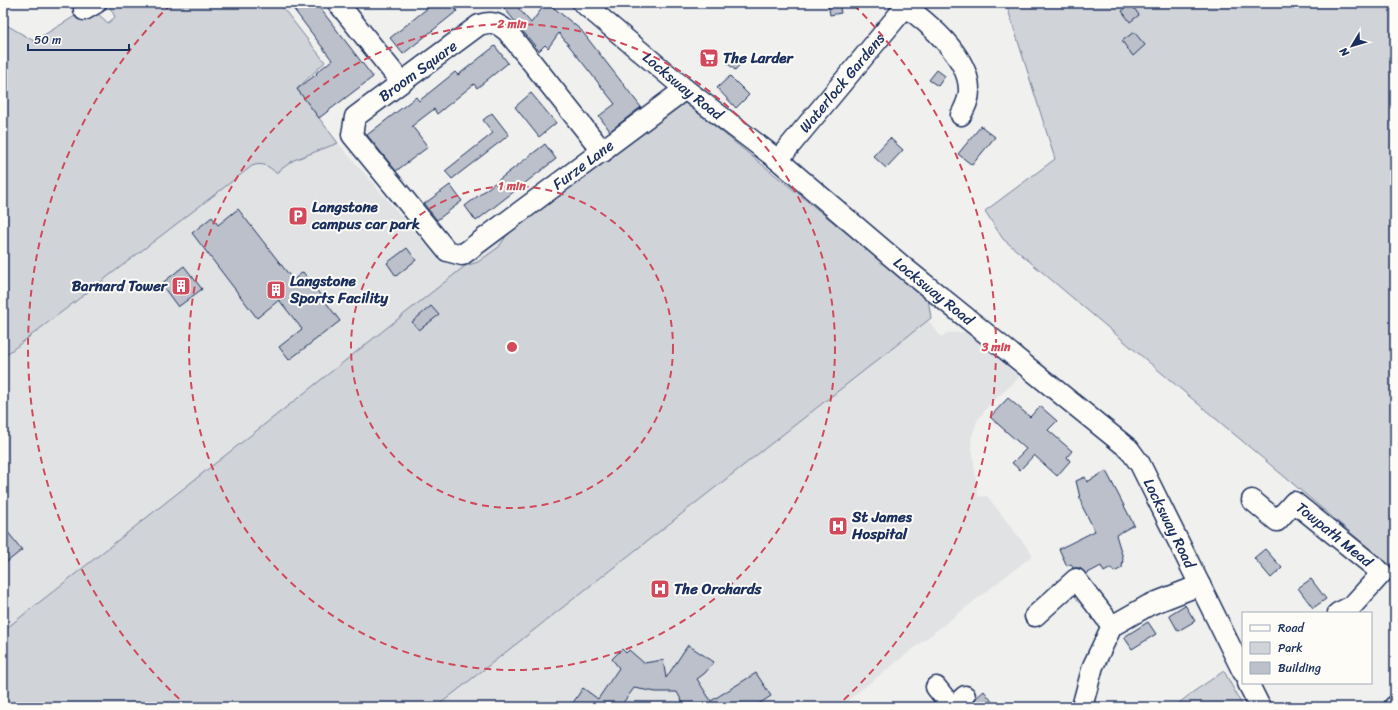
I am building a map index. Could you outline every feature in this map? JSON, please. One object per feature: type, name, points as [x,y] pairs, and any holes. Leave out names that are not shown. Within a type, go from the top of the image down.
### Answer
[{"type":"street","points":[[338,3],[401,82]]},
{"type":"street","name":"Locksway Road","points":[[583,3],[685,89],[778,160],[906,269],[1129,449],[1140,464],[1200,585],[1241,663]]},
{"type":"street","points":[[903,5],[924,21],[943,39],[964,70],[968,82],[969,93],[961,114]]},
{"type":"street","name":"Waterlock Gardens","points":[[778,160],[903,5]]},
{"type":"street","name":"Broom Square","points":[[462,255],[447,251],[352,135],[355,117],[479,25],[488,22],[499,24],[507,31],[603,152]]},
{"type":"street","name":"Furze Lane","points":[[462,255],[603,152],[685,89]]},
{"type":"street","name":"Towpath Mead","points":[[1252,500],[1277,521],[1294,502],[1382,573],[1352,606],[1340,612]]},
{"type":"street","points":[[1035,616],[1076,579],[1112,626]]},
{"type":"street","points":[[1082,707],[1093,666],[1112,626],[1149,605],[1200,585]]},
{"type":"street","points":[[1248,684],[1260,707]]},
{"type":"street","points":[[936,687],[957,703]]},
{"type":"shaded area","points":[[110,3],[279,3],[325,62],[297,89],[338,143],[442,263],[685,102],[931,318],[928,320],[941,337],[947,333],[966,332],[1020,377],[989,405],[977,421],[971,439],[978,497],[987,496],[1033,555],[839,707],[3,707],[3,23],[34,41],[75,16],[78,20],[89,13],[102,17],[108,23],[115,17],[110,7]]},
{"type":"green space","points":[[110,3],[279,3],[325,62],[297,89],[338,143],[294,160],[276,173],[265,165],[259,164],[252,166],[3,357],[3,23],[34,41],[75,16],[78,20],[89,13],[97,13],[108,23],[115,17],[110,7]]},
{"type":"green space","points":[[1006,3],[1395,3],[1395,570],[1003,239],[985,211],[1055,159]]},
{"type":"green space","points":[[685,102],[928,299],[931,318],[436,707],[3,707],[3,631],[465,266],[478,262],[499,247],[510,230]]},
{"type":"green space","points":[[1224,671],[1243,707],[1174,707],[1193,692]]},
{"type":"building","points":[[289,3],[316,3],[373,77],[319,118],[297,89],[317,74],[316,73],[332,60]]},
{"type":"building","points":[[434,3],[451,3],[457,11],[403,54],[390,38]]},
{"type":"building","points":[[500,3],[514,3],[531,23],[546,3],[548,3],[581,30],[641,107],[610,131],[599,116],[615,104],[559,33],[548,48],[545,45],[539,51]]},
{"type":"building","points":[[828,3],[839,3],[841,13],[830,15]]},
{"type":"building","points":[[1131,4],[1139,15],[1130,22],[1122,11]]},
{"type":"building","points":[[1134,32],[1145,45],[1133,56],[1122,41]]},
{"type":"building","points":[[495,46],[508,63],[477,88],[474,84],[437,114],[434,109],[412,126],[428,147],[396,171],[367,135],[416,97],[419,101],[455,72],[458,75]]},
{"type":"building","points":[[735,54],[743,61],[735,70],[727,63]]},
{"type":"building","points":[[937,70],[945,76],[938,86],[929,80]]},
{"type":"building","points":[[730,76],[749,95],[736,108],[717,88]]},
{"type":"building","points":[[531,93],[556,123],[539,137],[515,107]]},
{"type":"building","points":[[492,113],[509,135],[452,179],[445,171],[493,133],[483,120]]},
{"type":"building","points":[[981,126],[995,137],[972,165],[958,154]]},
{"type":"building","points":[[890,138],[903,150],[886,168],[873,156]]},
{"type":"building","points":[[545,144],[556,159],[476,221],[465,206]]},
{"type":"building","points":[[450,185],[462,201],[437,220],[424,204]]},
{"type":"building","name":"Langstone Sports Facility","points":[[238,209],[293,280],[303,272],[340,321],[289,360],[279,347],[302,329],[279,300],[257,318],[192,233],[212,217],[218,225]]},
{"type":"building","points":[[407,248],[416,260],[396,276],[387,263]]},
{"type":"building","name":"Barnard Tower","points":[[184,266],[202,289],[178,307],[161,284]]},
{"type":"building","points":[[431,306],[439,315],[419,330],[412,322]]},
{"type":"building","points":[[1008,398],[1030,417],[1040,406],[1057,421],[1048,430],[1072,451],[1067,457],[1070,461],[1057,476],[1034,455],[1020,470],[1012,463],[1026,449],[990,417]]},
{"type":"building","points":[[1106,471],[1134,525],[1116,535],[1123,558],[1122,568],[1114,572],[1111,568],[1104,572],[1101,566],[1086,574],[1080,568],[1073,568],[1071,564],[1067,566],[1059,549],[1095,531],[1082,506],[1076,481],[1085,477],[1087,482]]},
{"type":"building","points":[[3,526],[22,550],[3,565]]},
{"type":"building","points":[[1265,549],[1282,568],[1271,578],[1254,558]]},
{"type":"building","points":[[1311,579],[1326,599],[1313,608],[1298,588]]},
{"type":"building","points":[[1185,605],[1195,621],[1178,631],[1169,615]]},
{"type":"building","points":[[1148,622],[1156,634],[1132,649],[1124,637]]},
{"type":"building","points":[[688,645],[714,662],[705,673],[697,679],[711,701],[756,673],[771,696],[754,707],[685,707],[677,692],[656,692],[634,688],[620,707],[570,707],[583,688],[598,699],[619,668],[612,659],[622,649],[626,653],[629,650],[644,663],[663,660],[666,678]]},
{"type":"building","points":[[984,691],[996,707],[977,707],[974,703],[976,698]]},
{"type":"place","name":"The Larder","points":[[709,58]]},
{"type":"place","name":"Langstone campus car park","points":[[298,216]]},
{"type":"place","name":"Barnard Tower","points":[[181,286]]},
{"type":"place","name":"Langstone Sports Facility","points":[[276,290]]},
{"type":"place","name":"St James Hospital","points":[[838,526]]},
{"type":"place","name":"The Orchards","points":[[660,589]]}]
